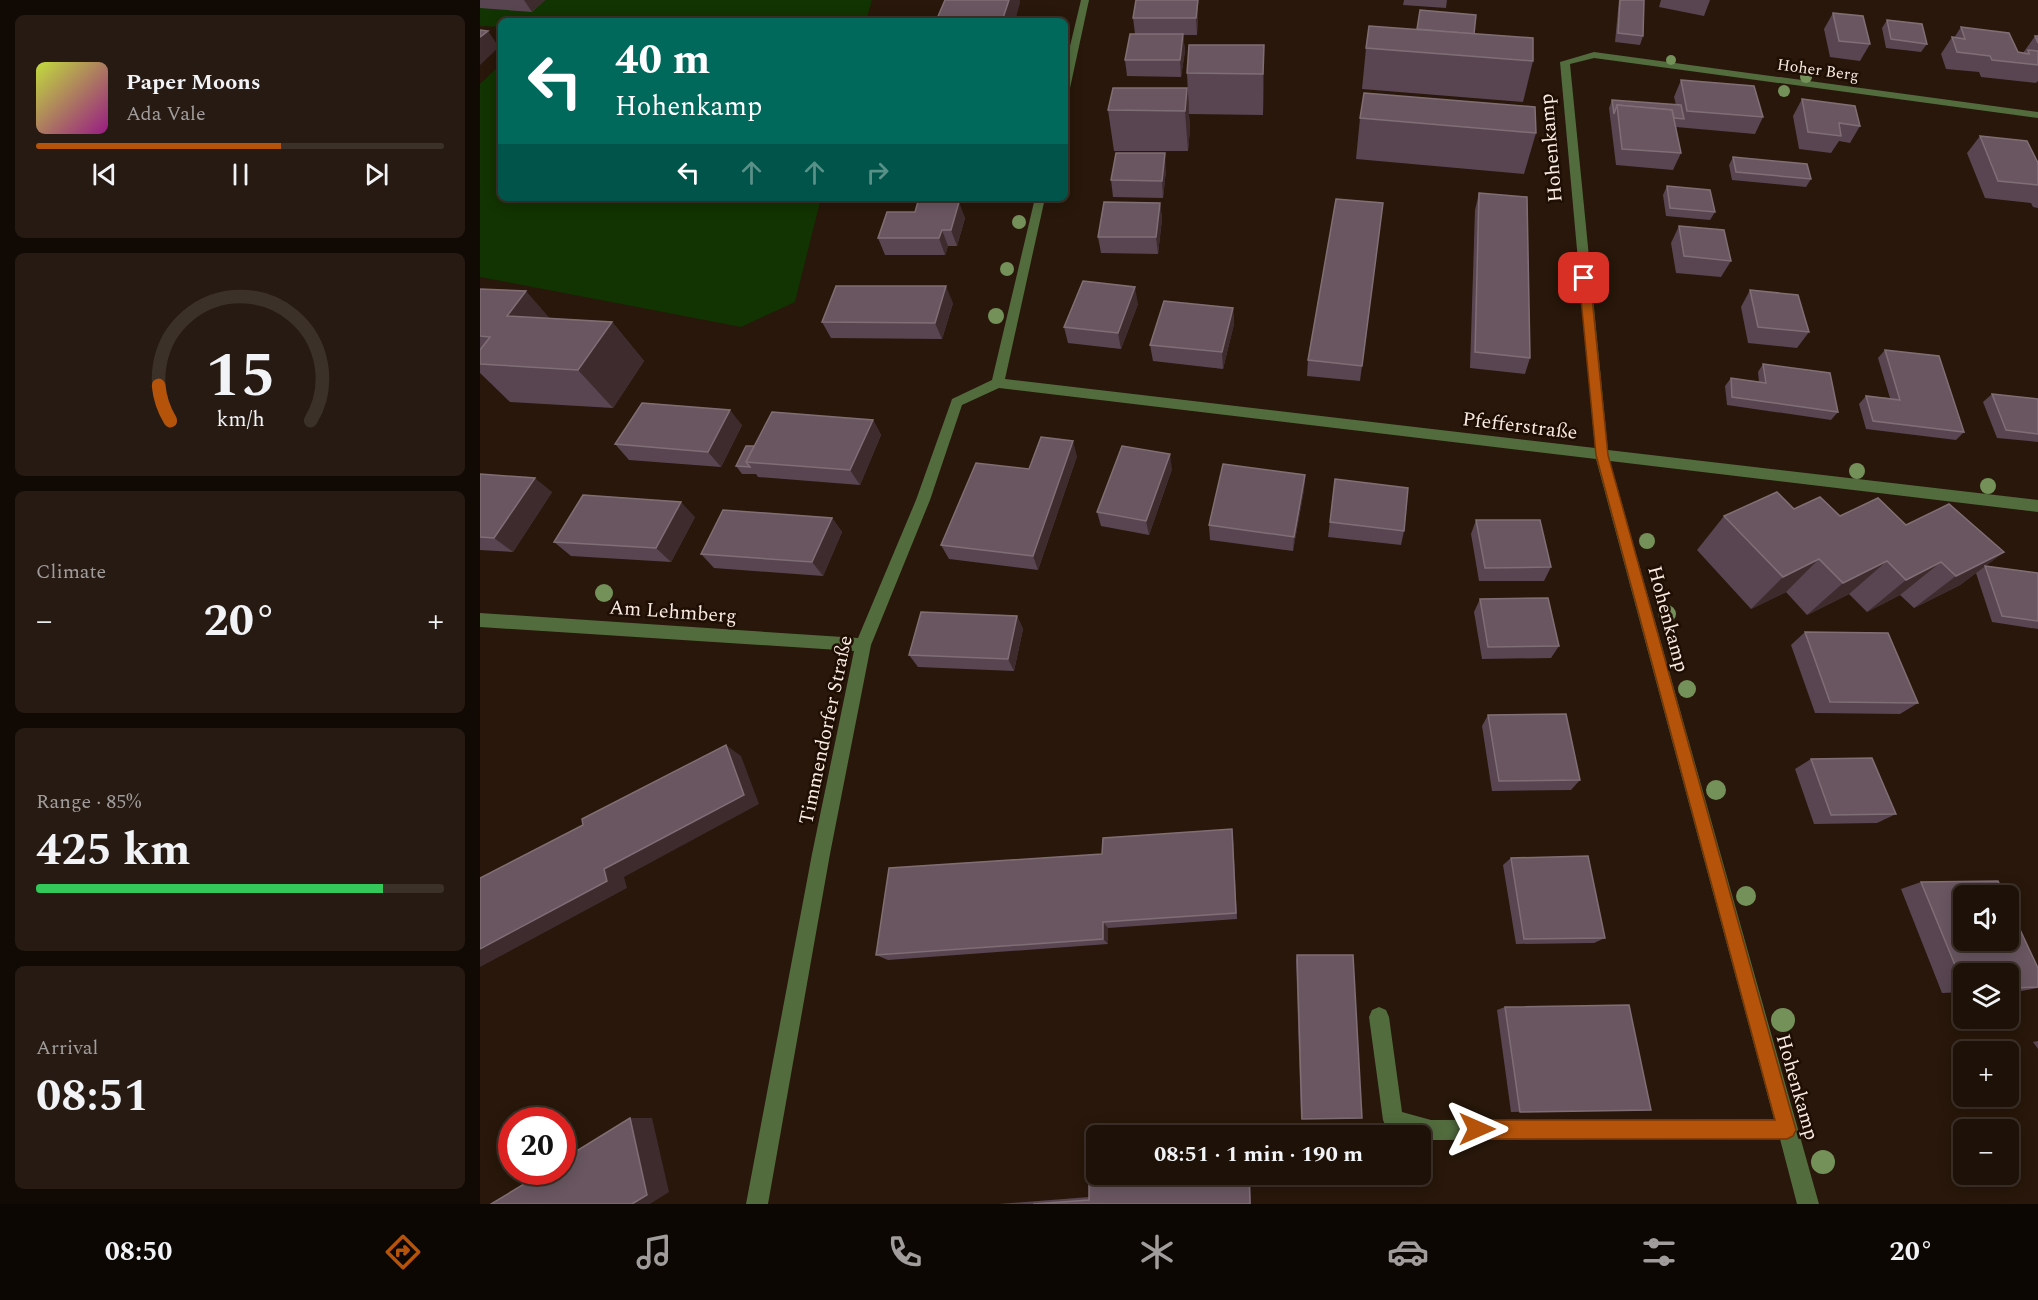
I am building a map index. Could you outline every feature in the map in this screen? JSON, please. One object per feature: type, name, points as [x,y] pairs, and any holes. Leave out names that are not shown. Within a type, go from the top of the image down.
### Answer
[{"type":"street","points":[[1068,75],[1085,0]]},
{"type":"street","name":"Hoher Berg","points":[[1594,56],[2038,115]]},
{"type":"street","name":"Hohenkamp","points":[[1594,56],[1564,62],[1602,455],[1808,1204]]},
{"type":"street","points":[[998,383],[1039,201]]},
{"type":"street","name":"Pfefferstraße","points":[[998,383],[2038,506]]},
{"type":"street","name":"Timmendorfer Straße","points":[[757,1204],[821,854],[863,645],[923,500],[957,402],[998,383]]},
{"type":"street","name":"Am Lehmberg","points":[[480,620],[863,645]]},
{"type":"street","points":[[1379,1017],[1393,1120],[1431,1130],[1787,1130]]},
{"type":"green space","points":[[480,0],[872,0],[867,18],[498,18],[498,27],[480,26]]},
{"type":"green space","points":[[498,67],[498,201],[820,201],[795,302],[741,327],[480,277],[480,84]]},
{"type":"building","points":[[945,0],[1009,0],[1003,18],[937,18]]},
{"type":"building","points":[[1136,0],[1198,0],[1196,18],[1133,18]]},
{"type":"building","points":[[1620,0],[1644,0],[1643,36],[1618,33]]},
{"type":"building","points":[[1420,10],[1476,15],[1474,34],[1417,29]]},
{"type":"building","points":[[1833,13],[1863,16],[1870,44],[1839,41]]},
{"type":"building","points":[[1887,20],[1922,24],[1927,44],[1891,39]]},
{"type":"building","points":[[1369,26],[1533,38],[1533,61],[1366,48]]},
{"type":"building","points":[[1961,27],[2009,33],[2018,52],[2029,54],[2028,50],[2038,51],[2038,65],[1992,60],[1990,56],[1957,52],[1952,37],[1965,39]]},
{"type":"building","points":[[480,30],[488,31],[480,37]]},
{"type":"building","points":[[1130,34],[1183,34],[1180,60],[1125,60]]},
{"type":"building","points":[[1189,45],[1264,45],[1263,74],[1187,73]]},
{"type":"building","points":[[1681,80],[1754,86],[1763,117],[1687,111]]},
{"type":"building","points":[[1113,88],[1187,88],[1185,111],[1108,110]]},
{"type":"building","points":[[1364,93],[1535,107],[1536,133],[1360,118]]},
{"type":"building","points":[[1802,99],[1855,106],[1860,126],[1839,123],[1841,136],[1808,132]]},
{"type":"building","points":[[1612,100],[1681,105],[1684,119],[1674,118],[1672,110],[1617,105],[1614,114]]},
{"type":"building","points":[[1617,105],[1672,110],[1681,153],[1622,149]]},
{"type":"building","points":[[1980,136],[2027,141],[2038,163],[2038,185],[1998,181]]},
{"type":"building","points":[[1116,153],[1165,153],[1162,181],[1111,180]]},
{"type":"building","points":[[1733,157],[1807,164],[1811,179],[1736,172]]},
{"type":"building","points":[[1667,186],[1710,190],[1715,212],[1670,208]]},
{"type":"building","points":[[1479,193],[1527,197],[1530,358],[1475,352]]},
{"type":"building","points":[[1336,199],[1383,203],[1362,366],[1308,360]]},
{"type":"building","points":[[918,201],[959,202],[951,230],[942,230],[939,238],[878,238],[887,212],[915,212]]},
{"type":"building","points":[[1104,202],[1160,203],[1156,237],[1098,237]]},
{"type":"building","points":[[1679,226],[1724,230],[1731,261],[1684,256]]},
{"type":"building","points":[[1083,281],[1135,287],[1118,333],[1064,327]]},
{"type":"building","points":[[836,286],[946,286],[935,323],[822,322]]},
{"type":"building","points":[[480,289],[526,291],[507,316],[612,322],[578,370],[480,364],[480,350],[490,337],[480,336]]},
{"type":"building","points":[[1750,290],[1798,295],[1809,332],[1758,327]]},
{"type":"building","points":[[1164,301],[1233,308],[1222,352],[1150,345]]},
{"type":"building","points":[[1885,350],[1939,356],[1964,432],[1873,421],[1866,396],[1900,400]]},
{"type":"building","points":[[1763,364],[1830,373],[1838,412],[1732,397],[1731,378],[1766,383]]},
{"type":"building","points":[[1992,394],[2038,399],[2038,434],[2006,430]]},
{"type":"building","points":[[642,403],[730,410],[708,452],[615,444]]},
{"type":"building","points":[[772,412],[873,420],[850,470],[746,462]]},
{"type":"building","points":[[1041,437],[1073,441],[1033,556],[941,545],[976,463],[1029,469]]},
{"type":"building","points":[[746,446],[754,446],[746,462],[750,467],[736,466]]},
{"type":"building","points":[[1122,446],[1170,454],[1146,521],[1097,512]]},
{"type":"building","points":[[1223,464],[1305,475],[1294,537],[1209,525]]},
{"type":"building","points":[[480,474],[535,478],[494,538],[480,537]]},
{"type":"building","points":[[1335,479],[1408,488],[1404,531],[1330,522]]},
{"type":"building","points":[[1777,492],[1794,509],[1820,497],[1840,516],[1878,498],[1906,525],[1949,504],[2004,552],[1956,576],[1941,562],[1906,580],[1887,561],[1843,583],[1819,559],[1783,577],[1724,516]]},
{"type":"building","points":[[583,495],[681,502],[656,548],[554,542]]},
{"type":"building","points":[[723,510],[832,518],[812,562],[701,554]]},
{"type":"building","points":[[1476,520],[1540,520],[1551,567],[1485,568]]},
{"type":"building","points":[[1985,566],[2038,573],[2038,621],[2002,616]]},
{"type":"building","points":[[1548,598],[1559,646],[1488,647],[1480,599]]},
{"type":"building","points":[[921,612],[1017,616],[1008,659],[909,655]]},
{"type":"building","points":[[1805,632],[1888,633],[1918,703],[1830,702]]},
{"type":"building","points":[[1566,714],[1580,780],[1499,781],[1488,715]]},
{"type":"building","points":[[726,745],[744,795],[604,869],[607,881],[480,949],[480,878],[583,825],[582,819]]},
{"type":"building","points":[[1872,758],[1896,814],[1831,815],[1811,759]]},
{"type":"building","points":[[1232,829],[1236,913],[1103,922],[1103,939],[876,955],[889,868],[1102,854],[1103,838]]},
{"type":"building","points":[[1588,856],[1605,938],[1524,939],[1511,858]]},
{"type":"building","points":[[1998,881],[2000,885],[1953,885],[1953,951],[2019,951],[2019,927],[2038,968],[2038,987],[2019,988],[2019,963],[1954,963],[1921,882]]},
{"type":"building","points":[[1297,955],[1353,955],[1362,1118],[1302,1119]]},
{"type":"building","points":[[1629,1005],[1651,1110],[1520,1112],[1505,1007]]},
{"type":"building","points":[[630,1118],[647,1195],[632,1204],[491,1204],[522,1185],[576,1185],[576,1151]]},
{"type":"building","points":[[1089,1185],[1249,1185],[1250,1204],[1033,1204],[1089,1200]]},
{"type":"route","points":[[1477,1129],[1787,1130],[1670,710],[1602,455],[1584,278]]}]
